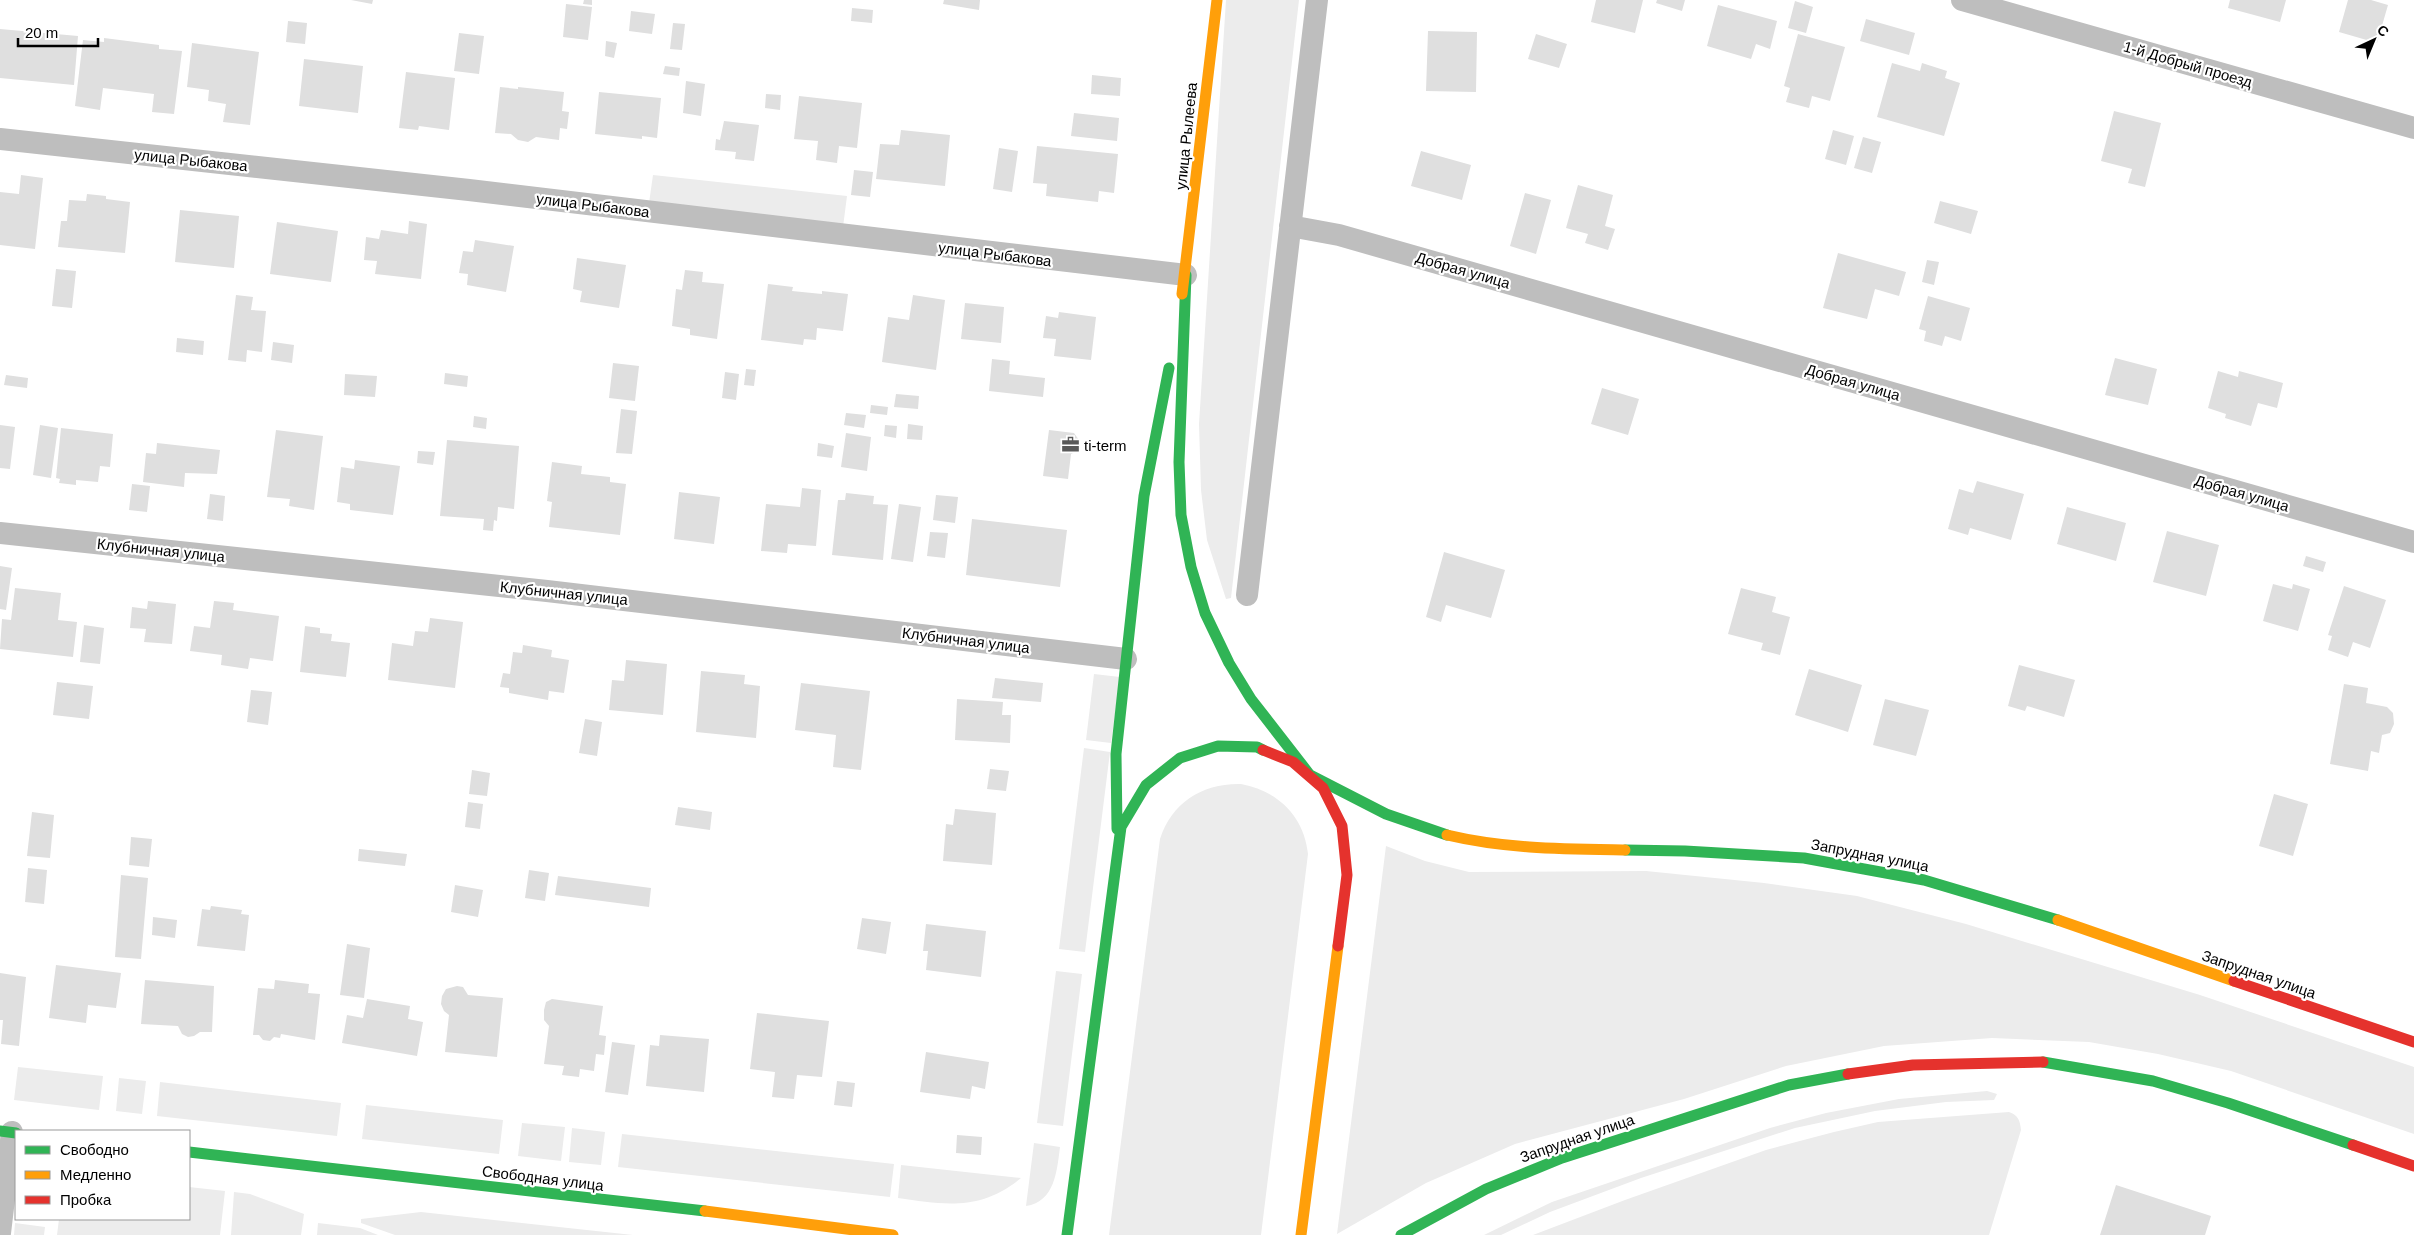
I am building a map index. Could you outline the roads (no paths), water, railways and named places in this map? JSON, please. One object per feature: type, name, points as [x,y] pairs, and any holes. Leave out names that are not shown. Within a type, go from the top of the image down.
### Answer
[{"type":"main road","name":"улица Рылеева","points":[[1117,848],[1116,754],[1144,496],[1186,275],[1217,0]]},
{"type":"main road","name":"улица Рылеева","points":[[1186,275],[1179,462],[1182,515],[1187,550],[1200,598],[1223,652],[1251,698],[1310,775]]},
{"type":"main road","points":[[1068,1235],[1121,827],[1136,796],[1159,770],[1189,753],[1223,745],[1257,747],[1290,759],[1310,775],[1328,794],[1336,809],[1347,842],[1348,859],[1301,1235]]},
{"type":"main road","name":"Запрудная улица","points":[[1310,775],[1386,814],[1439,833],[1481,842],[1544,849],[1685,850],[1804,858],[1924,880],[2070,924],[2412,1035]]},
{"type":"main road","name":"Запрудная улица","points":[[1401,1235],[1449,1207],[1498,1183],[1604,1144],[1788,1086],[1872,1069],[1913,1064],[2039,1061],[2153,1081],[2228,1103],[2414,1166]]},
{"type":"main road","name":"Свободная улица","points":[[190,1152],[893,1235]]},
{"type":"street","points":[[1247,595],[1317,0]]},
{"type":"street","name":"1-й Добрый проезд","points":[[1962,0],[2414,128]]},
{"type":"street","name":"улица Рыбакова","points":[[0,139],[469,190],[1186,275]]},
{"type":"street","name":"Добрая улица","points":[[1290,226],[1339,235],[2414,542]]},
{"type":"street","name":"Клубничная улица","points":[[0,533],[547,591],[1126,659]]},
{"type":"street","points":[[0,1233],[10,1132]]},
{"type":"place","name":"ti-term","points":[[1070,445]]}]
